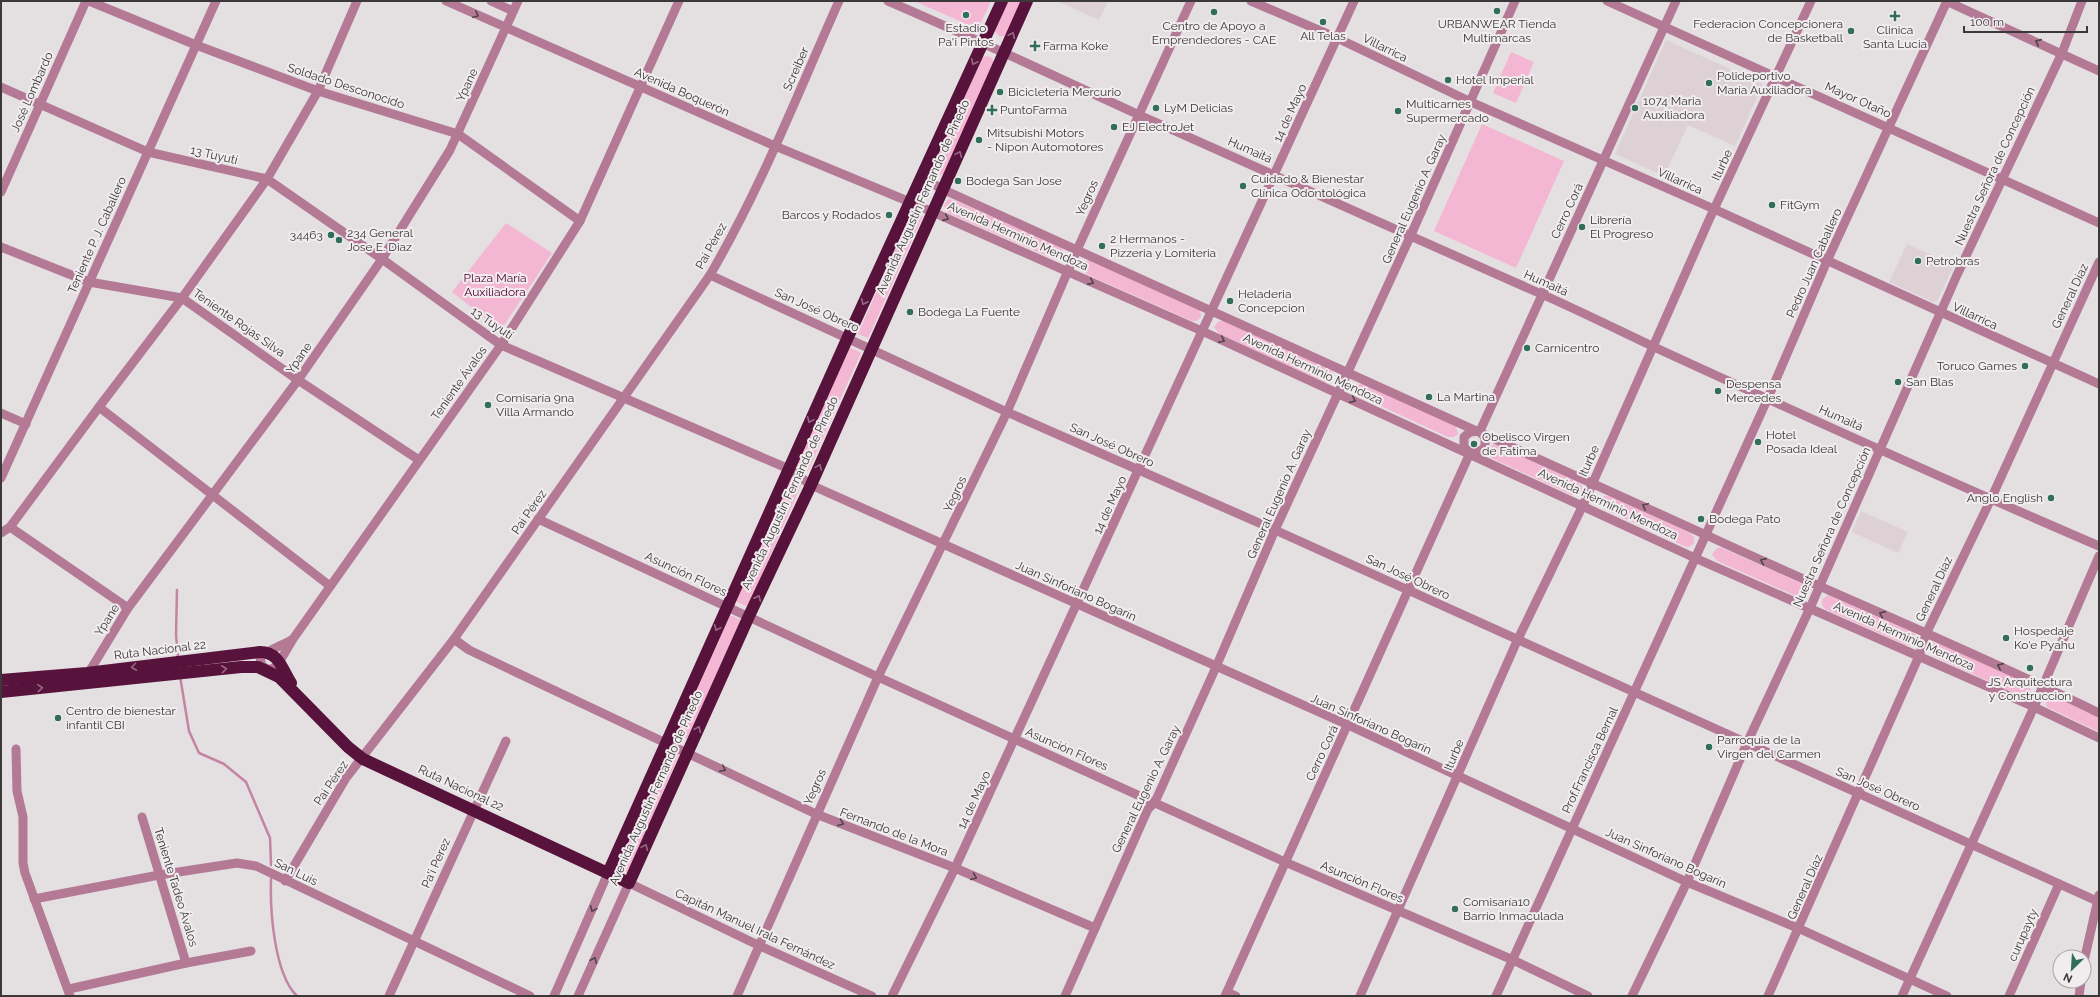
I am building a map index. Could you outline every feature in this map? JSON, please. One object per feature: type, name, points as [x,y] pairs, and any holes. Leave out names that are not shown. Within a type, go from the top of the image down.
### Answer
[{"type":"highway","name":"Avenida Augustín Fernando de Pinedo","points":[[608,873],[848,337],[1002,1]]},
{"type":"highway","name":"Avenida Augustín Fernando de Pinedo","points":[[629,883],[749,616],[811,485],[1027,1]]},
{"type":"highway","name":"Ruta Nacional 22","points":[[1,692],[179,661],[266,652],[272,654],[280,662],[299,696]]},
{"type":"highway","name":"Ruta Nacional 22","points":[[1,680],[180,674],[250,667],[265,669],[284,681],[339,739],[363,759],[474,809],[629,883]]},
{"type":"street","name":"Soldado Desconocido","points":[[87,1],[196,45],[318,91],[458,134],[580,221]]},
{"type":"street","name":"José Lombardo","points":[[1,192],[87,1]]},
{"type":"street","name":"Teniente P. J. Caballero","points":[[1,478],[216,1]]},
{"type":"street","points":[[1,533],[10,527],[182,298],[266,180],[318,91],[357,1]]},
{"type":"street","name":"Avenida Boquerón","points":[[446,1],[775,146],[910,202]]},
{"type":"street","points":[[491,1],[513,11]]},
{"type":"street","name":"Ypane","points":[[85,678],[128,608],[298,380],[382,259],[450,150],[518,1]]},
{"type":"street","name":"Teniente Ávalos","points":[[280,662],[293,639],[501,345],[580,221],[679,1]]},
{"type":"street","name":"Screiber","points":[[775,146],[839,1]]},
{"type":"street","name":"Humaitá","points":[[888,1],[983,42],[1138,114],[1275,174],[1410,237],[1542,294],[1654,347],[1990,499],[2099,546]]},
{"type":"street","name":"Yegros","points":[[737,996],[816,814],[878,677],[944,545],[1007,412],[1069,272],[1077,250],[1191,1]]},
{"type":"street","name":"Villarrica","points":[[1251,1],[1337,38],[1471,102],[1714,209],[2052,364],[2099,384]]},
{"type":"street","name":"14 de Mayo","points":[[892,996],[955,868],[1140,470],[1202,330],[1213,311],[1354,1]]},
{"type":"street","name":"General Eugenio A. Garay","points":[[1065,996],[1148,809],[1155,802],[1216,667],[1275,530],[1410,237],[1515,1]]},
{"type":"street","name":"Mayor Otaño","points":[[1607,1],[1777,76],[2099,223]]},
{"type":"street","name":"Cerro Corá","points":[[1480,431],[1676,1]]},
{"type":"street","name":"Iturbe","points":[[1360,996],[1399,911],[1517,641],[1583,505],[1714,209],[1811,1]]},
{"type":"street","points":[[1947,1],[2099,71]]},
{"type":"street","name":"Pedro Juan Caballero","points":[[1705,535],[1768,398],[1827,261],[1947,1]]},
{"type":"street","name":"Nuestra Señora de Concepción","points":[[1632,996],[1686,882],[1747,743],[1810,608],[1940,312],[2062,53],[2082,1]]},
{"type":"street","name":"13 Tuyutí","points":[[1,87],[148,152],[266,180],[382,259],[501,345],[623,399],[789,469]]},
{"type":"street","name":"Pai Pérez","points":[[285,881],[346,778],[363,759],[454,639],[710,275],[726,248],[775,146]]},
{"type":"street","name":"Avenida Herminio Mendoza","points":[[921,178],[942,189],[1593,482],[1705,535],[2042,685],[2099,713]]},
{"type":"street","name":"Avenida Herminio Mendoza","points":[[910,202],[1202,330],[1695,558],[2034,706],[2099,738]]},
{"type":"street","name":"Teniente Rojas Silva","points":[[1,247],[89,282],[182,298],[298,380],[419,460]]},
{"type":"street","name":"General Díaz","points":[[1768,996],[1800,929],[1859,794],[1919,656],[1926,634],[2099,262]]},
{"type":"street","name":"San José Obrero","points":[[710,275],[848,337],[1007,412],[1275,530],[1517,641],[1634,692],[2059,884],[2098,898]]},
{"type":"street","points":[[99,407],[330,586]]},
{"type":"street","points":[[1,413],[26,424]]},
{"type":"street","points":[[1480,431],[1485,438],[1485,447],[1480,451],[1470,453],[1464,447],[1464,437],[1470,432],[1480,431]]},
{"type":"street","name":"Cerro Corá","points":[[1226,994],[1470,453]]},
{"type":"street","name":"Juan Sinforiano Bogarín","points":[[789,469],[811,485],[1076,605],[1348,725],[1686,882],[1800,929],[1946,996]]},
{"type":"street","name":"Asunción Flores","points":[[538,519],[878,677],[1285,862],[1513,960],[1588,996]]},
{"type":"street","points":[[10,527],[128,608]]},
{"type":"street","name":"Prof.Francisca Bernal","points":[[1496,996],[1705,535]]},
{"type":"street","points":[[1902,996],[2034,706],[2099,556]]},
{"type":"street","points":[[280,662],[274,669],[265,669],[262,666],[260,658],[266,652],[293,639]]},
{"type":"street","name":"Fernando de la Mora","points":[[454,639],[469,650],[688,752],[816,814],[955,868],[1095,928]]},
{"type":"street","name":"Pa'i Perez","points":[[389,996],[506,741]]},
{"type":"street","points":[[16,749],[17,791],[23,817],[23,863],[34,899],[70,993],[186,963],[251,951]]},
{"type":"street","name":"Teniente Tadeo Ávalos","points":[[142,817],[186,963]]},
{"type":"street","name":"San Luis","points":[[34,899],[237,862],[256,866],[530,996]]},
{"type":"street","name":"Avenida Augustín Fernando de Pinedo","points":[[554,996],[608,873]]},
{"type":"street","name":"Avenida Augustín Fernando de Pinedo","points":[[578,996],[629,883]]},
{"type":"street","name":"Capitán Manuel Irala Fernández","points":[[629,883],[760,946],[872,996]]},
{"type":"street","name":"curupayty","points":[[2008,996],[2059,884]]},
{"type":"street","points":[[2087,949],[2098,898]]},
{"type":"street","points":[[1226,994],[1236,996]]},
{"type":"shaded area","points":[[1057,1],[1108,1],[1099,20]]},
{"type":"shaded area","points":[[1666,40],[1763,84],[1735,146],[1688,125],[1664,176],[1615,154]]},
{"type":"shaded area","name":"Petrobras","points":[[1907,244],[1954,265],[1937,301],[1933,302],[1889,282]]},
{"type":"shaded area","points":[[1861,511],[1908,532],[1898,553],[1852,532]]},
{"type":"green space","name":"Estadio Pa'i Pintos","points":[[914,1],[991,1],[978,29]]},
{"type":"green space","points":[[1007,1],[1022,1],[1006,35],[1000,37],[994,30]]},
{"type":"green space","points":[[1511,52],[1534,62],[1516,103],[1493,93]]},
{"type":"green space","points":[[985,56],[991,57],[994,63],[944,174],[938,175],[932,169],[982,58]]},
{"type":"green space","points":[[1482,124],[1564,161],[1516,268],[1434,231]]},
{"type":"green space","points":[[948,199],[954,200],[1060,246],[1063,250],[1063,255],[1059,259],[1054,259],[948,213],[944,206]]},
{"type":"green space","points":[[912,211],[923,216],[868,338],[858,334]]},
{"type":"green space","name":"Plaza María Auxiliadora","points":[[506,223],[552,253],[501,330],[452,292]]},
{"type":"green space","points":[[1089,260],[1200,309],[1201,317],[1197,321],[1192,321],[1086,274],[1082,267],[1084,262]]},
{"type":"green space","points":[[1219,321],[1225,321],[1330,369],[1333,373],[1333,378],[1329,382],[1324,382],[1219,334],[1214,327]]},
{"type":"green space","points":[[849,347],[861,353],[808,471],[796,466]]},
{"type":"green space","points":[[1362,383],[1456,426],[1458,434],[1454,437],[1448,437],[1359,396],[1355,390],[1357,385]]},
{"type":"green space","points":[[1492,445],[1497,445],[1578,482],[1582,486],[1582,491],[1577,495],[1572,495],[1491,458],[1487,451]]},
{"type":"green space","points":[[789,477],[802,483],[748,607],[735,601]]},
{"type":"green space","points":[[1604,496],[1610,496],[1690,533],[1694,537],[1694,543],[1689,547],[1684,546],[1604,509],[1599,502]]},
{"type":"green space","points":[[1717,548],[1722,548],[1803,584],[1807,588],[1807,593],[1803,597],[1798,597],[1717,561],[1712,554]]},
{"type":"green space","points":[[1829,595],[1912,632],[1916,636],[1916,641],[1912,645],[1906,645],[1825,609],[1822,605],[1822,599]]},
{"type":"green space","points":[[728,614],[741,620],[688,739],[675,733]]},
{"type":"green space","points":[[1934,643],[1939,643],[2029,684],[2031,692],[2027,696],[2021,696],[1933,656],[1929,649]]},
{"type":"green space","points":[[2052,695],[2099,716],[2099,732],[2047,707],[2045,699]]},
{"type":"green space","points":[[668,745],[681,750],[628,873],[613,866]]},
{"type":"waterway","points":[[177,590],[176,635],[178,657]]},
{"type":"waterway","points":[[180,676],[189,731],[199,753],[224,764],[246,782],[270,838],[271,865]]},
{"type":"waterway","points":[[271,879],[271,907],[278,957],[289,986],[297,996]]},
{"type":"place","name":"URBANWEAR Tienda Multimarcas","points":[[1497,11]]},
{"type":"place","name":"Centro de Apoyo a Emprendedores - CAE","points":[[1214,12]]},
{"type":"place","name":"Estadio Pa'i Pintos","points":[[966,15]]},
{"type":"place","name":"Clinica Santa Lucia","points":[[1895,16]]},
{"type":"place","name":"All Telas","points":[[1323,22]]},
{"type":"place","name":"Federacion Concepcionera de Basketball","points":[[1851,31]]},
{"type":"place","name":"Farma Koke","points":[[1035,46]]},
{"type":"place","name":"Hotel Imperial","points":[[1448,80]]},
{"type":"place","name":"Polideportivo Maria Auxiliadora","points":[[1709,83]]},
{"type":"place","name":"Bicicleteria Mercurio","points":[[1000,92]]},
{"type":"place","name":"LyM Delicias","points":[[1156,108]]},
{"type":"place","name":"1074 Maria Auxiliadora","points":[[1635,108]]},
{"type":"place","name":"PuntoFarma","points":[[992,110]]},
{"type":"place","name":"Multicarnes Supermercado","points":[[1398,111]]},
{"type":"place","name":"EJ ElectroJet","points":[[1114,127]]},
{"type":"place","name":"Mitsubishi Motors - Nipon Automotores","points":[[979,140]]},
{"type":"place","name":"Bodega San Jose","points":[[958,181]]},
{"type":"place","name":"Cuidado & Bienestar Clínica Odontológica","points":[[1243,186]]},
{"type":"place","name":"FitGym","points":[[1772,205]]},
{"type":"place","name":"Barcos y Rodados","points":[[889,215]]},
{"type":"place","name":"Librería El Progreso","points":[[1582,227]]},
{"type":"place","name":"34463","points":[[331,235]]},
{"type":"place","name":"234 General Jose E. Diaz","points":[[339,240]]},
{"type":"place","name":"2 Hermanos - Pizzeria y Lomiteria","points":[[1102,246]]},
{"type":"place","name":"Petrobras","points":[[1918,261]]},
{"type":"place","name":"Heladeria Concepcion","points":[[1230,301]]},
{"type":"place","name":"Bodega La Fuente","points":[[910,312]]},
{"type":"place","name":"Carnicentro","points":[[1527,348]]},
{"type":"place","name":"Toruco Games","points":[[2025,366]]},
{"type":"place","name":"San Blas","points":[[1898,382]]},
{"type":"place","name":"Despensa Mercedes","points":[[1718,391]]},
{"type":"place","name":"La Martina","points":[[1429,397]]},
{"type":"place","name":"Comisaría 9na Villa Armando","points":[[488,405]]},
{"type":"place","name":"Hotel Posada Ideal","points":[[1758,442]]},
{"type":"place","name":"Obelisco Virgen de Fatima","points":[[1474,444]]},
{"type":"place","name":"Anglo English","points":[[2051,498]]},
{"type":"place","name":"Bodega Pato","points":[[1701,519]]},
{"type":"place","name":"Hospedaje Ko'e Pyahu","points":[[2006,638]]},
{"type":"place","name":"JS Arquitectura y Construccion","points":[[2030,668]]},
{"type":"place","name":"Centro de bienestar infantil CBI","points":[[58,718]]},
{"type":"place","name":"Parroquia de la Virgen del Carmen","points":[[1709,747]]},
{"type":"place","name":"Comisaría10 Barrio Inmaculada","points":[[1455,909]]}]
